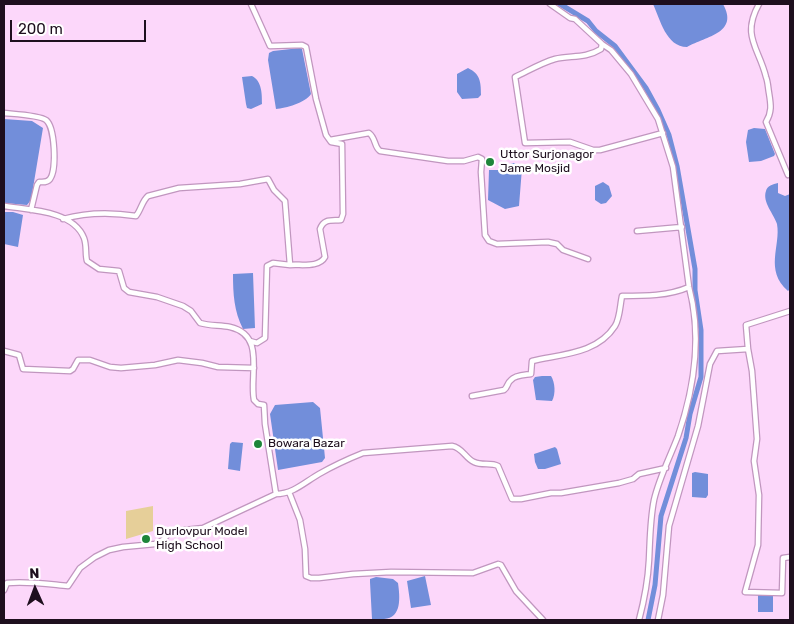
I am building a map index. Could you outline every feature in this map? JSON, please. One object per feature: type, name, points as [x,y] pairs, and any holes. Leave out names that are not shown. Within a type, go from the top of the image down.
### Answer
[{"type":"street","points":[[252,4],[269,45],[306,47],[316,99],[329,140]]},
{"type":"street","points":[[550,4],[570,18],[575,19],[611,50],[630,74],[658,119],[672,166],[689,287],[694,306],[696,346],[691,388],[678,435],[655,499],[650,521],[649,562],[639,620]]},
{"type":"street","points":[[759,4],[753,14],[751,28],[754,46],[766,78],[771,102],[772,110],[766,122],[788,175],[790,174]]},
{"type":"street","points":[[602,44],[601,49],[598,51],[577,58],[555,59],[515,77],[525,143],[570,142],[593,150],[600,150],[663,133]]},
{"type":"street","points":[[4,113],[41,118],[47,121],[50,126],[54,150],[53,173],[50,180],[39,182],[37,185],[31,210]]},
{"type":"street","points":[[329,140],[370,133],[373,136],[378,151],[448,161],[464,161],[478,157],[482,159],[481,172],[485,235],[489,241],[497,244],[548,242],[557,244],[563,250],[588,259]]},
{"type":"street","points":[[250,341],[256,343],[266,338],[267,266],[273,263],[290,265],[315,264],[323,260],[325,257],[321,225],[325,221],[342,218],[342,144],[329,140]]},
{"type":"street","points":[[64,219],[88,213],[136,216],[140,212],[144,198],[148,196],[179,188],[240,184],[268,179],[274,190],[285,201],[290,265]]},
{"type":"street","points":[[4,206],[52,213],[64,219],[82,235],[87,262],[99,269],[119,271],[124,288],[129,292],[170,300],[191,311],[197,322],[231,327],[243,333],[252,346],[254,400],[266,407],[265,424],[276,494]]},
{"type":"street","points":[[637,231],[682,227]]},
{"type":"street","points":[[472,396],[504,390],[511,380],[531,374],[532,361],[582,351],[599,344],[616,325],[622,296],[647,296],[689,287]]},
{"type":"street","points":[[790,311],[746,325],[752,370],[757,439],[754,461],[760,495],[758,545],[745,592],[782,594],[783,558],[790,557]]},
{"type":"street","points":[[658,620],[663,595],[669,526],[698,426],[710,364],[717,351],[748,349]]},
{"type":"street","points":[[4,351],[19,354],[23,369],[31,370],[70,371],[78,360],[84,359],[110,367],[121,368],[155,366],[178,360],[218,367],[254,368]]},
{"type":"street","points":[[4,590],[5,583],[47,582],[68,586],[80,568],[109,550],[154,544],[163,540],[169,533],[192,528],[203,528],[276,494],[289,492],[349,458],[363,454],[458,447],[471,461],[478,464],[495,464],[498,466],[512,499],[551,493],[561,494],[619,483],[639,474],[666,468]]},
{"type":"street","points":[[289,492],[300,520],[305,549],[306,576],[319,578],[391,572],[473,573],[498,564],[501,565],[516,590],[543,620]]},
{"type":"shaded area","points":[[153,506],[153,531],[126,539],[126,511]]},
{"type":"water","points":[[653,4],[723,4],[727,14],[727,21],[719,32],[687,47],[680,46],[665,31]]},
{"type":"water","points":[[302,49],[311,94],[300,102],[276,109],[268,60],[269,53]]},
{"type":"water","points":[[468,68],[479,78],[481,95],[478,98],[462,99],[457,92],[457,74]]},
{"type":"water","points":[[252,76],[260,84],[262,104],[251,109],[247,108],[242,77]]},
{"type":"water","points":[[4,119],[32,121],[43,128],[31,200],[27,205],[4,203]]},
{"type":"water","points":[[754,128],[765,129],[775,154],[774,156],[761,161],[749,162],[746,142],[748,130]]},
{"type":"water","points":[[514,163],[522,168],[519,206],[505,209],[488,200],[489,170],[499,170],[502,166]]},
{"type":"water","points":[[603,182],[609,186],[612,196],[606,203],[601,204],[595,200],[595,186]]},
{"type":"water","points":[[778,183],[778,193],[785,196],[790,194],[790,289],[788,291],[777,275],[775,258],[777,224],[767,204],[765,195],[768,188]]},
{"type":"water","points":[[4,212],[23,215],[18,247],[4,244]]},
{"type":"water","points":[[253,273],[255,328],[243,329],[235,302],[233,274]]},
{"type":"water","points":[[551,376],[554,385],[552,401],[536,400],[533,380],[535,377]]},
{"type":"water","points":[[313,402],[320,408],[325,458],[322,462],[278,470],[270,414],[275,405]]},
{"type":"water","points":[[232,442],[243,443],[240,471],[228,469],[230,444]]},
{"type":"water","points":[[555,447],[561,464],[538,469],[534,454]]},
{"type":"water","points":[[692,473],[708,474],[708,495],[706,498],[692,497]]},
{"type":"water","points":[[425,576],[431,605],[411,608],[407,581]]},
{"type":"water","points":[[376,577],[393,579],[398,583],[397,611],[390,618],[372,619],[370,579]]},
{"type":"water","points":[[758,595],[773,595],[773,612],[758,612]]},
{"type":"waterway","points":[[560,4],[588,21],[596,31],[615,46],[646,88],[658,110],[669,135],[677,166],[695,269],[695,290],[701,330],[701,377],[690,414],[686,438],[661,516],[655,585],[648,620]]},
{"type":"place","name":"Uttor Surjonagor Jame Mosjid","points":[[490,162]]},
{"type":"place","name":"Bowara Bazar","points":[[258,444]]},
{"type":"place","name":"Durlovpur Model High School","points":[[146,539]]}]
